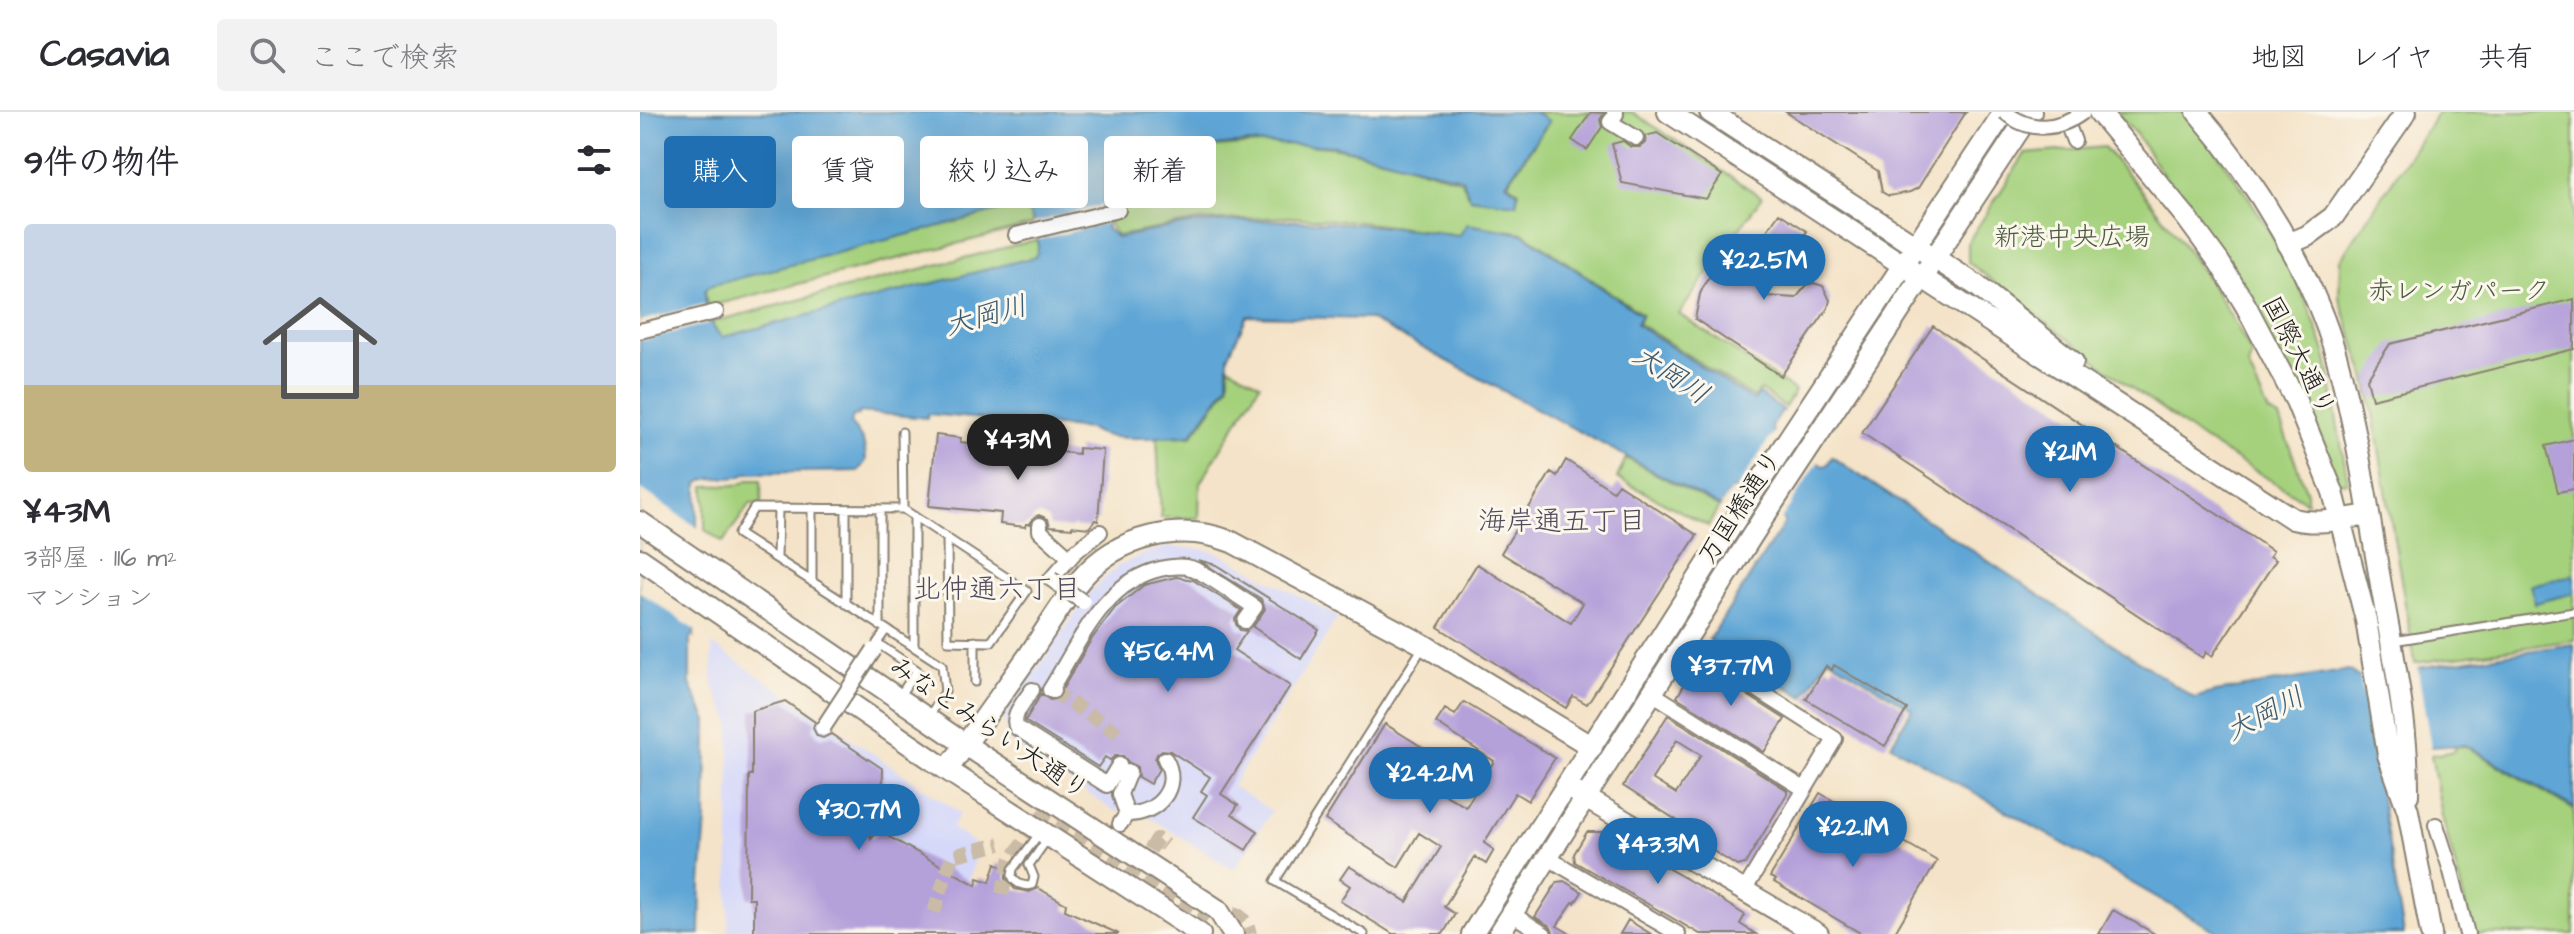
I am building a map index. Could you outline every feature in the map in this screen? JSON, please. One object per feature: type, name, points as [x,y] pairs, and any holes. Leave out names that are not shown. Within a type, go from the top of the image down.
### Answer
[{"type":"street","points":[[1614,112],[1616,114],[1610,122],[1636,138]]},
{"type":"street","points":[[1668,112],[2293,519],[2307,523],[2368,515]]},
{"type":"street","points":[[1710,112],[1976,285],[2160,433]]},
{"type":"street","points":[[1916,246],[2005,112],[2036,127],[2067,123],[2083,112]]},
{"type":"street","name":"万国橋通り","points":[[1499,934],[1767,512],[2031,112]]},
{"type":"street","name":"国際大通り","points":[[2099,112],[2219,262],[2296,401],[2341,519],[2366,620],[2373,663],[2398,753]]},
{"type":"street","name":"国際大通り","points":[[2197,112],[2251,182],[2288,244],[2336,355],[2352,416],[2392,650],[2398,753]]},
{"type":"street","points":[[2288,244],[2307,236],[2333,217],[2406,112]]},
{"type":"street","points":[[2067,123],[2074,141]]},
{"type":"street","points":[[1016,235],[1118,210]]},
{"type":"street","name":"万国橋通り","points":[[1472,934],[1748,500],[1916,246]]},
{"type":"street","points":[[640,331],[716,312]]},
{"type":"street","name":"みなとみらい大通り","points":[[640,522],[966,745],[1218,910],[1233,934]]},
{"type":"street","points":[[1040,525],[1040,531],[1069,557]]},
{"type":"street","points":[[1098,613],[1051,579],[1069,557],[1100,532]]},
{"type":"street","points":[[947,770],[1081,579],[1113,551],[1146,537],[1163,534],[1206,534],[1232,542],[1424,645],[1592,747]]},
{"type":"street","points":[[640,559],[947,770],[1200,934]]},
{"type":"street","points":[[1053,691],[1050,690],[1108,598],[1145,573],[1170,567],[1191,568],[1255,607],[1245,621]]},
{"type":"street","points":[[1684,643],[1835,739],[1744,891]]},
{"type":"street","points":[[823,728],[874,650]]},
{"type":"street","points":[[1032,690],[1015,717],[1017,728],[1120,794]]},
{"type":"street","points":[[1652,693],[1804,789]]},
{"type":"street","points":[[2398,753],[2431,934]]},
{"type":"street","points":[[1107,785],[1124,768],[1120,794],[1124,819],[1152,810],[1168,791],[1171,779],[1165,759]]},
{"type":"street","points":[[1567,787],[1744,891],[1794,928],[1818,934]]},
{"type":"street","points":[[2436,825],[2467,934]]},
{"type":"street","points":[[1548,858],[1678,934]]},
{"type":"street","points":[[1512,914],[1544,934]]},
{"type":"lane","points":[[902,432],[903,509]]},
{"type":"lane","points":[[927,718],[945,692],[942,665],[738,534],[754,508],[903,509],[914,516],[1027,591],[991,642],[948,641],[947,538]]},
{"type":"lane","points":[[777,559],[778,508]]},
{"type":"lane","points":[[812,508],[812,582]]},
{"type":"lane","points":[[846,509],[846,604]]},
{"type":"lane","points":[[880,509],[883,628],[877,643],[917,670],[898,698]]},
{"type":"lane","points":[[914,516],[914,647]]},
{"type":"lane","points":[[2392,650],[2574,612]]},
{"type":"lane","points":[[975,641],[975,682]]},
{"type":"lane","points":[[1364,934],[1275,881],[1424,645]]},
{"type":"lane","points":[[1045,833],[1029,863],[1034,877],[1032,885],[1016,882],[1012,876],[1013,869],[1045,833]]},
{"type":"shaded area","points":[[1170,547],[1221,554],[1338,617],[1232,786],[1272,811],[1234,870],[1136,809],[1114,811],[1009,741],[1004,716],[1092,590],[1118,566],[1151,551]]},
{"type":"shaded area","points":[[712,644],[960,813],[952,828],[979,846],[953,934],[728,934],[730,721],[712,683]]},
{"type":"green space","points":[[1535,112],[1632,112],[1762,197],[1679,314],[1795,391],[1785,407],[1760,390],[1754,398],[1638,323],[1642,314],[1524,233],[1467,224],[1459,235],[1352,221],[1288,217],[1198,221],[1117,236],[1106,212],[1106,208],[1216,208],[1216,147],[1258,144],[1318,146],[1361,153],[1461,180],[1470,198],[1516,204],[1519,191],[1508,183],[1549,122]]},
{"type":"green space","points":[[2114,112],[2186,112],[2268,228],[2301,289],[2326,355],[2348,482],[2336,483],[2166,179],[2136,134]]},
{"type":"green space","name":"赤レンガパーク","points":[[2438,112],[2574,112],[2574,640],[2415,663],[2372,407],[2339,297],[2340,260]]},
{"type":"green space","name":"新港中央広場","points":[[2104,147],[2184,246],[2220,298],[2252,354],[2248,366],[2269,413],[2279,418],[2307,493],[2307,502],[2201,438],[1968,262],[1968,242],[2025,154]]},
{"type":"green space","points":[[1009,208],[1025,208],[1033,223],[707,307],[705,291],[709,286]]},
{"type":"green space","points":[[1038,240],[1038,253],[1035,257],[723,338],[716,333],[712,322]]},
{"type":"green space","points":[[1229,366],[1260,384],[1200,483],[1199,518],[1161,518],[1157,437],[1192,436],[1229,385]]},
{"type":"green space","points":[[1626,458],[1719,507],[1708,526],[1617,478]]},
{"type":"green space","points":[[748,480],[761,480],[762,504],[750,504],[723,542],[705,530],[705,486],[739,485]]},
{"type":"green space","points":[[2465,746],[2574,810],[2574,934],[2473,934],[2442,816],[2431,755]]},
{"type":"water","name":"大岡川","points":[[640,112],[1534,112],[1549,121],[1506,183],[1518,192],[1516,204],[1470,198],[1462,178],[1335,146],[1245,143],[1216,146],[1216,136],[1104,136],[1103,204],[1107,229],[1117,238],[1191,224],[1266,220],[1363,225],[1459,236],[1467,224],[1524,234],[1641,315],[1636,324],[1754,401],[1759,394],[1783,410],[1772,427],[1774,434],[1823,466],[1832,457],[2194,698],[2349,670],[2358,677],[2574,644],[2574,808],[2466,745],[2373,750],[2404,934],[2221,934],[1891,745],[1912,709],[1828,658],[1804,697],[1709,640],[1784,521],[1736,489],[1732,489],[1720,507],[1369,319],[1247,316],[1228,357],[1228,384],[1191,435],[1123,438],[1099,434],[1090,429],[928,414],[927,418],[859,412],[859,415],[853,416],[851,424],[863,441],[866,461],[858,471],[747,473],[698,483],[690,684],[707,721],[700,934],[640,934]],"holes":[[[920,136],[1088,136],[1088,208],[1025,208],[1034,222],[1038,237],[1035,257],[723,337],[709,317],[705,291],[709,286],[1009,208],[920,208]]]},
{"type":"water","points":[[2574,575],[2574,593],[2535,603],[2530,585]]},
{"type":"pier","points":[[1102,205],[1107,223],[1038,240],[1033,223]]},
{"type":"pier","points":[[704,304],[710,323],[640,339],[640,321]]},
{"type":"pier","points":[[1777,422],[1777,431],[1824,462],[1819,461],[1782,518],[1783,524],[1774,537],[1780,523],[1734,493],[1724,507],[1721,505],[1731,490],[1736,490],[1774,432]]},
{"type":"pier","points":[[640,488],[701,530],[699,633],[640,592]]},
{"type":"pier","points":[[2417,665],[2431,748],[2377,754],[2375,757],[2359,672]]},
{"type":"building","points":[[1591,112],[1604,113],[1600,120],[1602,127],[1587,150],[1572,140]]},
{"type":"building","points":[[1786,112],[1966,112],[1918,188],[1889,196],[1882,192],[1878,171]]},
{"type":"building","points":[[1657,133],[1722,175],[1706,199],[1622,183],[1612,144],[1623,141],[1631,147],[1640,147],[1645,143],[1646,136]]},
{"type":"building","points":[[1779,213],[1807,231],[1765,296],[1796,298],[1807,285],[1814,283],[1823,286],[1830,300],[1828,308],[1781,376],[1695,319],[1700,294],[1712,274],[1736,277]]},
{"type":"building","points":[[2574,299],[2574,349],[2372,399],[2367,379],[2390,344]]},
{"type":"building","points":[[1933,326],[2273,551],[2270,556],[2276,560],[2212,656],[2206,652],[2203,658],[1862,433]]},
{"type":"building","points":[[936,435],[961,438],[960,442],[1009,447],[1009,441],[1032,444],[1032,449],[1078,454],[1078,448],[1103,450],[1098,521],[1095,520],[1089,528],[1050,526],[1048,519],[1039,515],[1025,527],[1000,524],[1001,513],[929,506]]},
{"type":"building","points":[[2574,439],[2574,489],[2558,492],[2546,446]]},
{"type":"building","points":[[1566,460],[1613,491],[1618,484],[1697,535],[1587,704],[1573,696],[1566,708],[1438,627],[1477,564],[1571,623],[1583,603],[1501,553],[1551,472],[1557,476]]},
{"type":"building","points":[[1198,560],[1216,565],[1319,630],[1301,659],[1253,627],[1265,609],[1261,599]]},
{"type":"building","points":[[1176,577],[1193,580],[1241,610],[1235,619],[1236,624],[1240,630],[1247,631],[1234,650],[1290,686],[1221,794],[1238,805],[1232,814],[1258,831],[1246,850],[1193,817],[1207,795],[1201,791],[1210,777],[1170,751],[1162,750],[1157,754],[1155,759],[1159,769],[1150,784],[1138,777],[1137,767],[1123,756],[1110,760],[1105,757],[1098,767],[1025,721],[1041,694],[1050,700],[1060,698],[1091,640],[1115,608],[1144,585]]},
{"type":"building","points":[[1697,663],[1785,719],[1764,752],[1677,697]]},
{"type":"building","points":[[1834,665],[1907,709],[1885,746],[1806,699],[1826,666],[1832,670]]},
{"type":"building","points":[[785,701],[815,722],[813,728],[817,736],[823,738],[831,734],[883,769],[882,801],[870,806],[871,839],[889,820],[889,837],[976,885],[978,878],[990,882],[996,863],[1006,869],[1006,879],[1015,889],[1029,892],[1038,888],[1066,904],[1065,910],[1119,934],[754,934],[754,898],[748,898],[752,711]]},
{"type":"building","points":[[1464,702],[1555,758],[1528,801],[1515,793],[1484,843],[1494,850],[1486,864],[1475,857],[1444,907],[1455,914],[1443,934],[1393,934],[1340,901],[1350,886],[1340,879],[1349,866],[1407,902],[1441,847],[1419,833],[1398,867],[1325,820],[1385,724],[1459,770],[1444,794],[1466,807],[1494,761],[1436,723],[1445,709],[1455,715]]},
{"type":"building","points":[[1668,715],[1787,790],[1787,794],[1745,864],[1737,866],[1691,837],[1695,832],[1623,786]],"holes":[[[1677,740],[1701,755],[1676,794],[1652,779]]]},
{"type":"building","points":[[1820,793],[1937,861],[1894,934],[1862,934],[1770,877]]},
{"type":"building","points":[[1587,832],[1604,832],[1697,885],[1745,915],[1740,924],[1756,934],[1700,934],[1575,862],[1574,854]]},
{"type":"building","points":[[1564,881],[1582,892],[1557,926],[1571,934],[1554,934],[1550,926],[1535,917],[1557,882]]},
{"type":"building","points":[[2113,910],[2155,934],[2099,934]]},
{"type":"building","points":[[1628,920],[1651,934],[1620,934]]},
{"type":"tunnel","points":[[1053,691],[1119,734]]},
{"type":"tunnel","points":[[1002,894],[1010,861],[1042,816],[1207,921]]},
{"type":"tunnel","points":[[1139,868],[1157,839],[1165,845]]},
{"type":"tunnel","points":[[934,912],[952,856],[1000,844]]},
{"type":"tunnel","points":[[1213,916],[1225,912],[1236,914],[1245,921],[1250,934]]},
{"type":"district","name":"海岸通五丁目","points":[[1562,521]]},
{"type":"district","name":"北仲通六丁目","points":[[997,589]]}]
